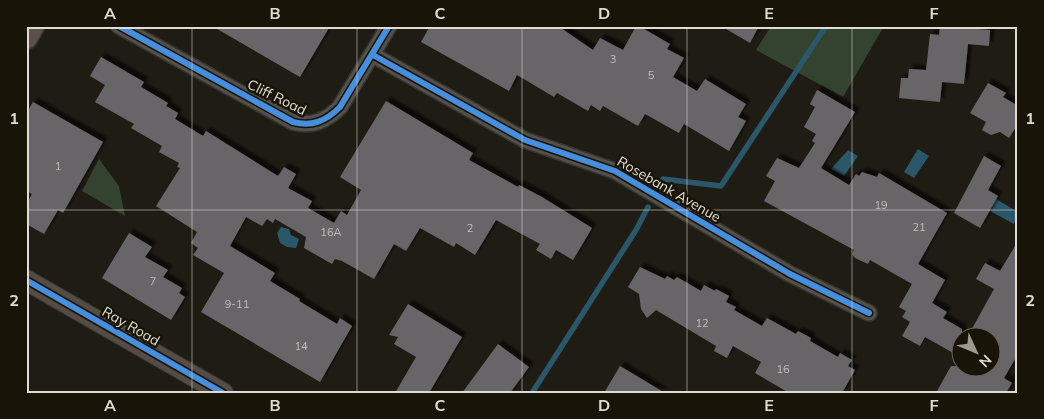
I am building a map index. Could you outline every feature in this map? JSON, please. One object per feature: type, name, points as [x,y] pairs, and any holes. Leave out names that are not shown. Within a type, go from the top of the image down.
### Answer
[{"type":"main road","points":[[26,38],[33,26]]},
{"type":"street","name":"Cliff Road","points":[[119,26],[293,122],[304,125],[318,123],[332,116],[340,108],[389,26]]},
{"type":"street","name":"Rosebank Avenue","points":[[373,55],[525,140],[616,170],[790,274],[869,313]]},
{"type":"street","name":"Ray Road","points":[[26,280],[223,393]]},
{"type":"green space","points":[[771,26],[884,26],[843,97],[756,50]]},
{"type":"green space","points":[[99,159],[119,186],[125,216],[82,191]]},
{"type":"water","points":[[918,149],[929,156],[914,178],[904,172]]},
{"type":"water","points":[[848,150],[858,156],[844,176],[831,169]]},
{"type":"water","points":[[996,199],[1018,212],[1014,224],[990,211]]},
{"type":"water","points":[[281,227],[289,229],[291,235],[299,239],[296,248],[287,247],[280,243],[277,233]]},
{"type":"building","points":[[212,26],[330,26],[300,77]]},
{"type":"building","points":[[430,26],[558,26],[593,50],[600,38],[623,50],[636,26],[639,26],[670,44],[667,49],[684,58],[673,77],[697,91],[705,79],[746,104],[738,117],[746,121],[729,151],[684,124],[679,133],[645,114],[638,126],[603,106],[600,111],[591,105],[588,111],[557,93],[554,97],[517,75],[509,91],[421,42]]},
{"type":"building","points":[[721,26],[759,26],[750,43]]},
{"type":"building","points":[[940,26],[990,30],[989,46],[968,44],[964,84],[942,82],[940,102],[899,98],[901,78],[908,78],[909,69],[926,70],[930,34],[939,35]]},
{"type":"building","points":[[101,57],[144,82],[141,87],[168,103],[166,106],[178,113],[175,119],[203,136],[206,131],[278,176],[284,167],[296,174],[288,188],[312,201],[308,208],[334,223],[341,211],[347,215],[361,190],[340,177],[386,101],[473,153],[469,160],[518,187],[519,185],[542,197],[592,228],[573,260],[556,250],[551,259],[536,250],[540,244],[496,220],[475,255],[456,243],[454,247],[420,228],[406,251],[394,244],[374,279],[342,261],[335,259],[332,264],[304,248],[306,237],[275,219],[273,223],[267,219],[262,226],[246,217],[230,246],[275,273],[270,281],[300,299],[299,301],[337,324],[340,318],[352,326],[320,382],[201,312],[224,273],[193,255],[198,248],[191,243],[197,232],[156,206],[180,168],[177,167],[179,163],[159,152],[162,146],[131,128],[134,124],[95,102],[105,85],[90,76]]},
{"type":"building","points":[[988,83],[1006,93],[1003,97],[1018,106],[1018,124],[1009,138],[1000,132],[991,135],[982,130],[986,122],[970,113]]},
{"type":"building","points":[[817,90],[855,112],[821,168],[849,185],[856,174],[859,176],[862,172],[877,177],[879,173],[947,213],[918,264],[945,280],[932,303],[947,312],[943,318],[957,326],[952,326],[952,352],[925,337],[920,346],[902,336],[910,322],[902,317],[906,311],[899,307],[912,284],[870,260],[868,264],[855,258],[852,254],[854,250],[764,201],[775,181],[766,176],[777,158],[799,168],[815,143],[812,141],[816,134],[804,127],[815,107],[810,104]]},
{"type":"building","points":[[33,102],[103,142],[63,213],[58,210],[44,234],[26,224],[26,205],[32,194],[26,191],[26,114]]},
{"type":"building","points":[[984,156],[1001,166],[988,190],[998,196],[980,228],[954,213]]},
{"type":"building","points":[[129,233],[152,247],[145,257],[168,270],[163,277],[182,288],[179,293],[185,297],[171,320],[102,278]]},
{"type":"building","points":[[1018,241],[1018,354],[1004,378],[1012,383],[1006,393],[936,393],[951,366],[952,376],[1002,376],[1002,326],[974,326],[994,289],[976,279],[985,263],[1000,271]]},
{"type":"building","points":[[640,267],[665,279],[667,276],[674,280],[677,277],[701,291],[704,285],[715,291],[716,289],[729,296],[726,302],[736,307],[734,310],[762,326],[767,318],[796,334],[798,331],[811,338],[810,341],[838,357],[840,353],[852,360],[848,366],[855,370],[842,393],[789,393],[755,373],[761,362],[733,346],[727,358],[714,351],[716,346],[656,310],[647,318],[641,309],[639,294],[628,287]]},
{"type":"building","points":[[408,304],[462,337],[429,393],[395,393],[416,357],[394,344],[398,337],[389,335]]},
{"type":"building","points":[[498,344],[529,367],[510,393],[462,393]]},
{"type":"building","points":[[620,366],[665,393],[604,393]]},
{"type":"waterway","points":[[662,181],[663,179],[721,186],[826,26]]},
{"type":"waterway","points":[[532,393],[636,230],[648,207]]},
{"type":"cycle path","points":[[119,26],[293,122],[306,124],[318,122],[340,107],[389,26]]},
{"type":"cycle path","points":[[373,55],[525,140],[615,171],[790,274],[869,313]]},
{"type":"cycle path","points":[[26,280],[223,393]]}]
